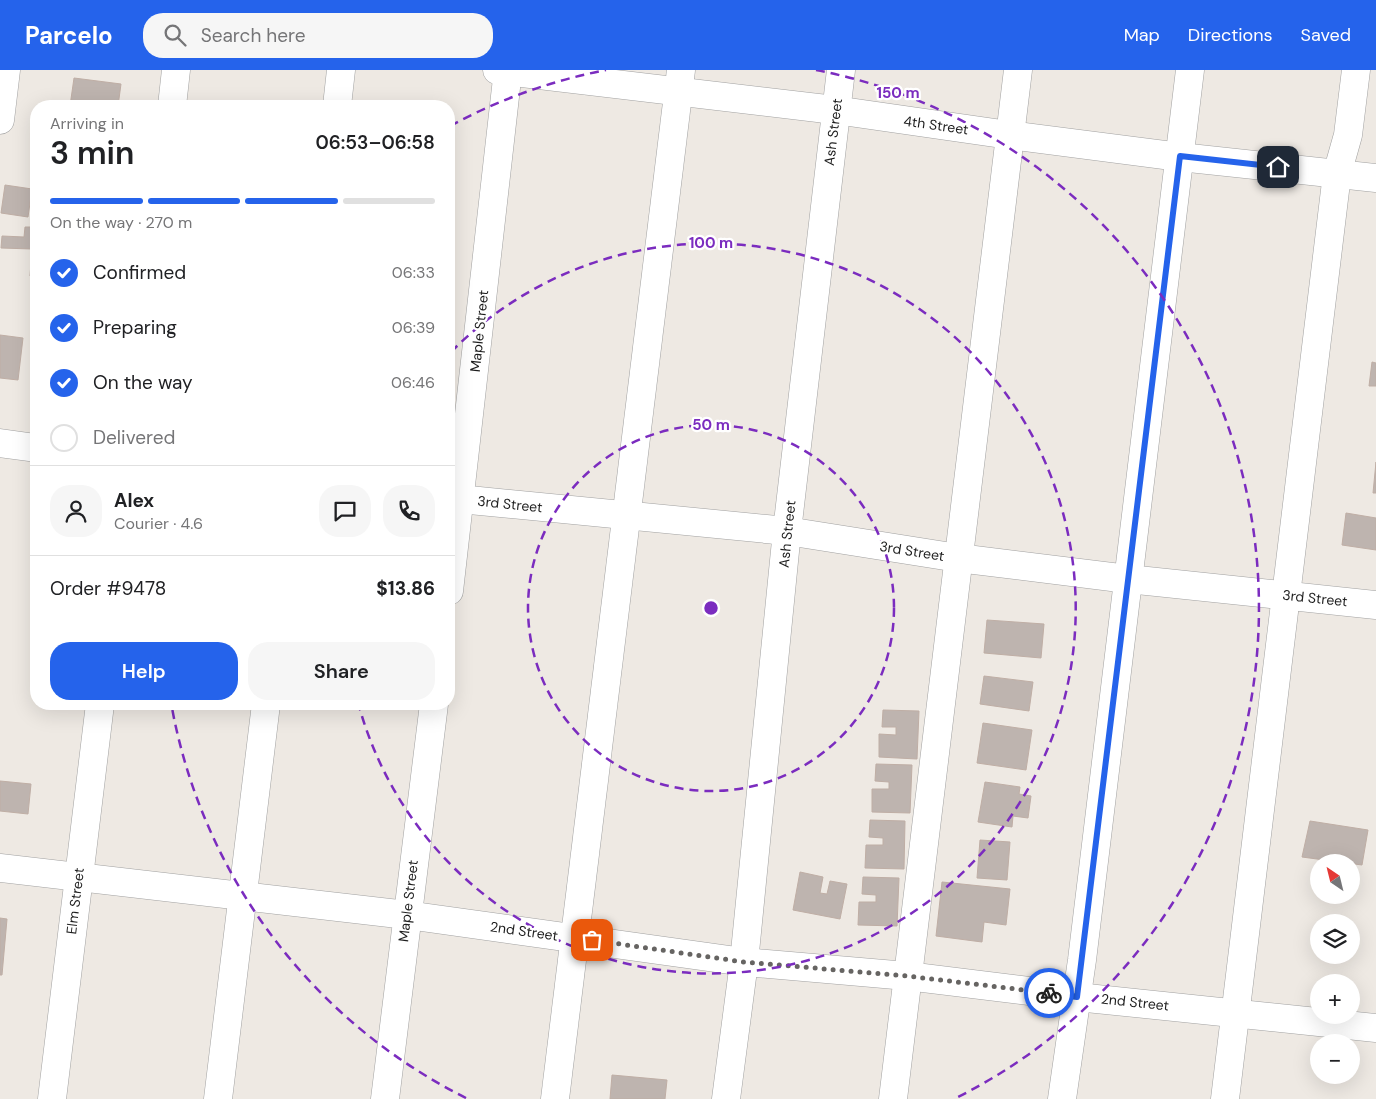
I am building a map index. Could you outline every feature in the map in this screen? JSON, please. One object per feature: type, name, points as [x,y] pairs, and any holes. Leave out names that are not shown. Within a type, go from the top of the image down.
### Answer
[{"type":"street","points":[[0,120],[6,70]]},
{"type":"street","points":[[173,100],[176,70]]},
{"type":"street","points":[[338,100],[340,70]]},
{"type":"street","name":"4th Street","points":[[504,70],[679,81],[835,110],[1009,136],[1376,178]]},
{"type":"street","name":"Maple Street","points":[[455,499],[504,70]]},
{"type":"street","name":"Ash Street","points":[[726,1099],[744,962],[787,531],[841,70]]},
{"type":"street","points":[[892,1099],[1018,70]]},
{"type":"street","points":[[1062,1099],[1077,997],[1190,70]]},
{"type":"street","points":[[1225,1099],[1234,1012],[1287,596],[1337,174],[1348,135],[1356,70]]},
{"type":"street","points":[[555,1099],[573,938],[627,516],[679,81]]},
{"type":"street","points":[[0,443],[30,447]]},
{"type":"street","name":"3rd Street","points":[[455,499],[787,531],[958,558],[1128,579],[1376,605]]},
{"type":"street","name":"Elm Street","points":[[52,1099],[99,710]]},
{"type":"street","points":[[218,1099],[265,710]]},
{"type":"street","name":"Maple Street","points":[[385,1099],[406,914],[433,710]]},
{"type":"street","name":"2nd Street","points":[[0,868],[406,914],[744,962],[907,976],[1077,997],[1376,1028]]},
{"type":"building","points":[[74,78],[121,84],[119,100],[71,100]]},
{"type":"building","points":[[5,185],[30,189],[28,217],[1,213]]},
{"type":"building","points":[[25,227],[30,227],[30,249],[1,248],[2,236],[24,237]]},
{"type":"building","points":[[0,335],[23,338],[18,380],[0,378]]},
{"type":"building","points":[[1372,362],[1376,363],[1376,386],[1369,386]]},
{"type":"building","points":[[1376,462],[1376,493],[1373,493]]},
{"type":"building","points":[[1346,513],[1376,518],[1376,550],[1342,545]]},
{"type":"building","points":[[987,620],[1044,624],[1041,658],[984,653]]},
{"type":"building","points":[[984,676],[1033,682],[1029,711],[980,704]]},
{"type":"building","points":[[883,710],[919,711],[917,759],[879,757],[879,734],[896,735],[896,727],[882,727]]},
{"type":"building","points":[[983,723],[1032,730],[1026,770],[977,763]]},
{"type":"building","points":[[876,764],[912,765],[910,813],[872,812],[872,789],[889,789],[889,782],[875,781]]},
{"type":"building","points":[[0,781],[31,784],[28,814],[0,811]]},
{"type":"building","points":[[985,782],[1020,787],[1019,794],[1031,796],[1028,818],[1013,816],[1012,827],[978,822]]},
{"type":"building","points":[[870,820],[905,821],[904,869],[865,868],[866,845],[883,845],[883,838],[869,837]]},
{"type":"building","points":[[1310,821],[1368,830],[1362,865],[1360,865],[1360,854],[1310,854],[1310,858],[1302,857]]},
{"type":"building","points":[[980,840],[1010,842],[1007,880],[977,878]]},
{"type":"building","points":[[800,872],[823,877],[820,893],[827,894],[830,881],[847,884],[840,919],[793,910]]},
{"type":"building","points":[[863,877],[899,878],[897,926],[858,925],[859,902],[876,902],[876,895],[862,894]]},
{"type":"building","points":[[942,882],[1010,889],[1006,925],[984,922],[982,942],[936,936]]},
{"type":"building","points":[[0,918],[7,919],[2,975],[0,975]]},
{"type":"building","points":[[612,1075],[667,1080],[665,1099],[610,1099]]},
{"type":"way so far","points":[[592,940],[744,962],[907,976],[1049,993]]},
{"type":"route","points":[[1049,993],[1077,997],[1180,156],[1278,167]]}]
